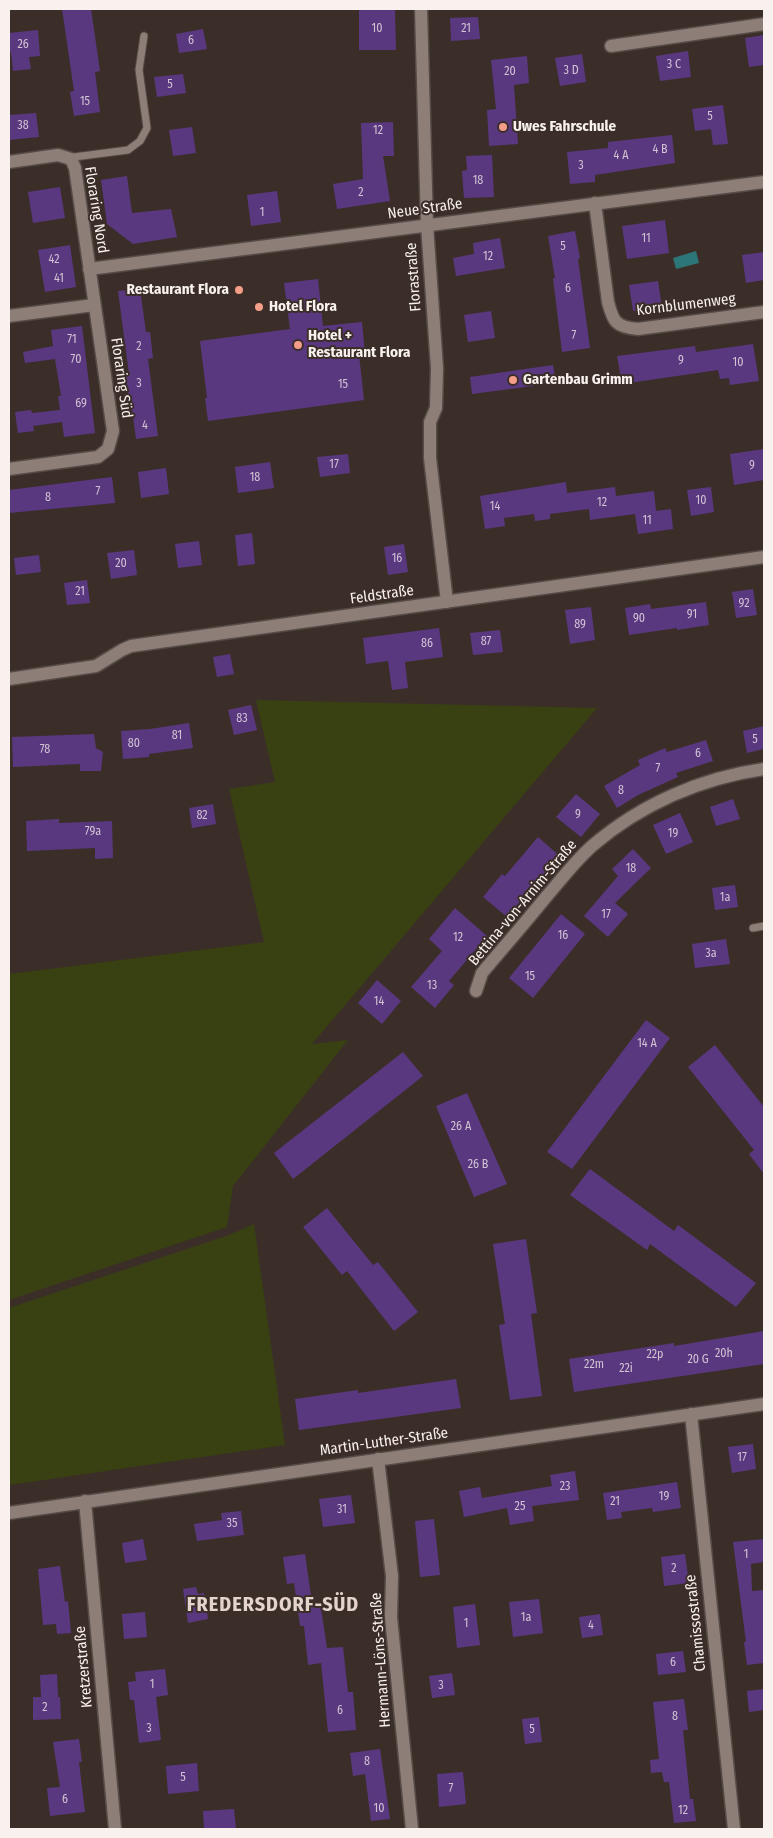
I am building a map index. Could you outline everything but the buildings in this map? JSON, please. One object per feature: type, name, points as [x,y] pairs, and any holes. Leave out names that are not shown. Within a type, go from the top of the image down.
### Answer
[{"type":"street","name":"Florastraße","points":[[421,9],[427,225],[437,394],[436,408],[430,422],[430,458],[447,602]]},
{"type":"street","points":[[611,46],[764,24]]},
{"type":"street","name":"Floraring Nord","points":[[9,162],[58,155],[70,159],[75,168],[89,269]]},
{"type":"street","name":"Neue Straße","points":[[89,269],[764,182]]},
{"type":"street","name":"Kornblumenweg","points":[[595,203],[608,302],[612,317],[619,325],[638,329],[764,312]]},
{"type":"street","name":"Floraring Süd","points":[[9,469],[98,457],[108,450],[112,431],[89,269]]},
{"type":"street","points":[[9,316],[94,304]]},
{"type":"street","name":"Feldstraße","points":[[9,679],[96,666],[132,646],[764,557]]},
{"type":"street","name":"Bettina-von-Arnim-Straße","points":[[476,990],[482,973],[568,871],[592,846],[620,825],[668,796],[728,776],[764,769]]},
{"type":"street","name":"Martin-Luther-Straße","points":[[9,1513],[764,1404]]},
{"type":"street","name":"Chamissostraße","points":[[691,1414],[734,1829]]},
{"type":"street","name":"Hermann-Löns-Straße","points":[[378,1459],[392,1576],[391,1617],[412,1829]]},
{"type":"street","name":"Kretzerstraße","points":[[85,1501],[115,1829]]},
{"type":"lane","points":[[70,159],[128,150],[140,141],[147,128],[139,70],[144,36]]},
{"type":"lane","points":[[753,928],[764,926]]},
{"type":"green space","points":[[256,700],[597,708],[312,1044],[348,1040],[233,1186],[227,1227],[9,1300],[9,974],[264,942],[229,789],[275,782]]},
{"type":"green space","points":[[254,1224],[285,1445],[9,1485],[9,1308],[229,1235]]},
{"type":"water","points":[[696,251],[699,263],[676,269],[673,258]]},
{"type":"place","name":"Uwes Fahrschule","points":[[503,127]]},
{"type":"place","name":"Restaurant Flora","points":[[239,290]]},
{"type":"place","name":"Hotel Flora","points":[[259,307]]},
{"type":"place","name":"Hotel + Restaurant Flora","points":[[298,345]]},
{"type":"place","name":"Gartenbau Grimm","points":[[513,380]]},
{"type":"district","name":"FREDERSDORF-SÜD","points":[[273,1605]]}]
